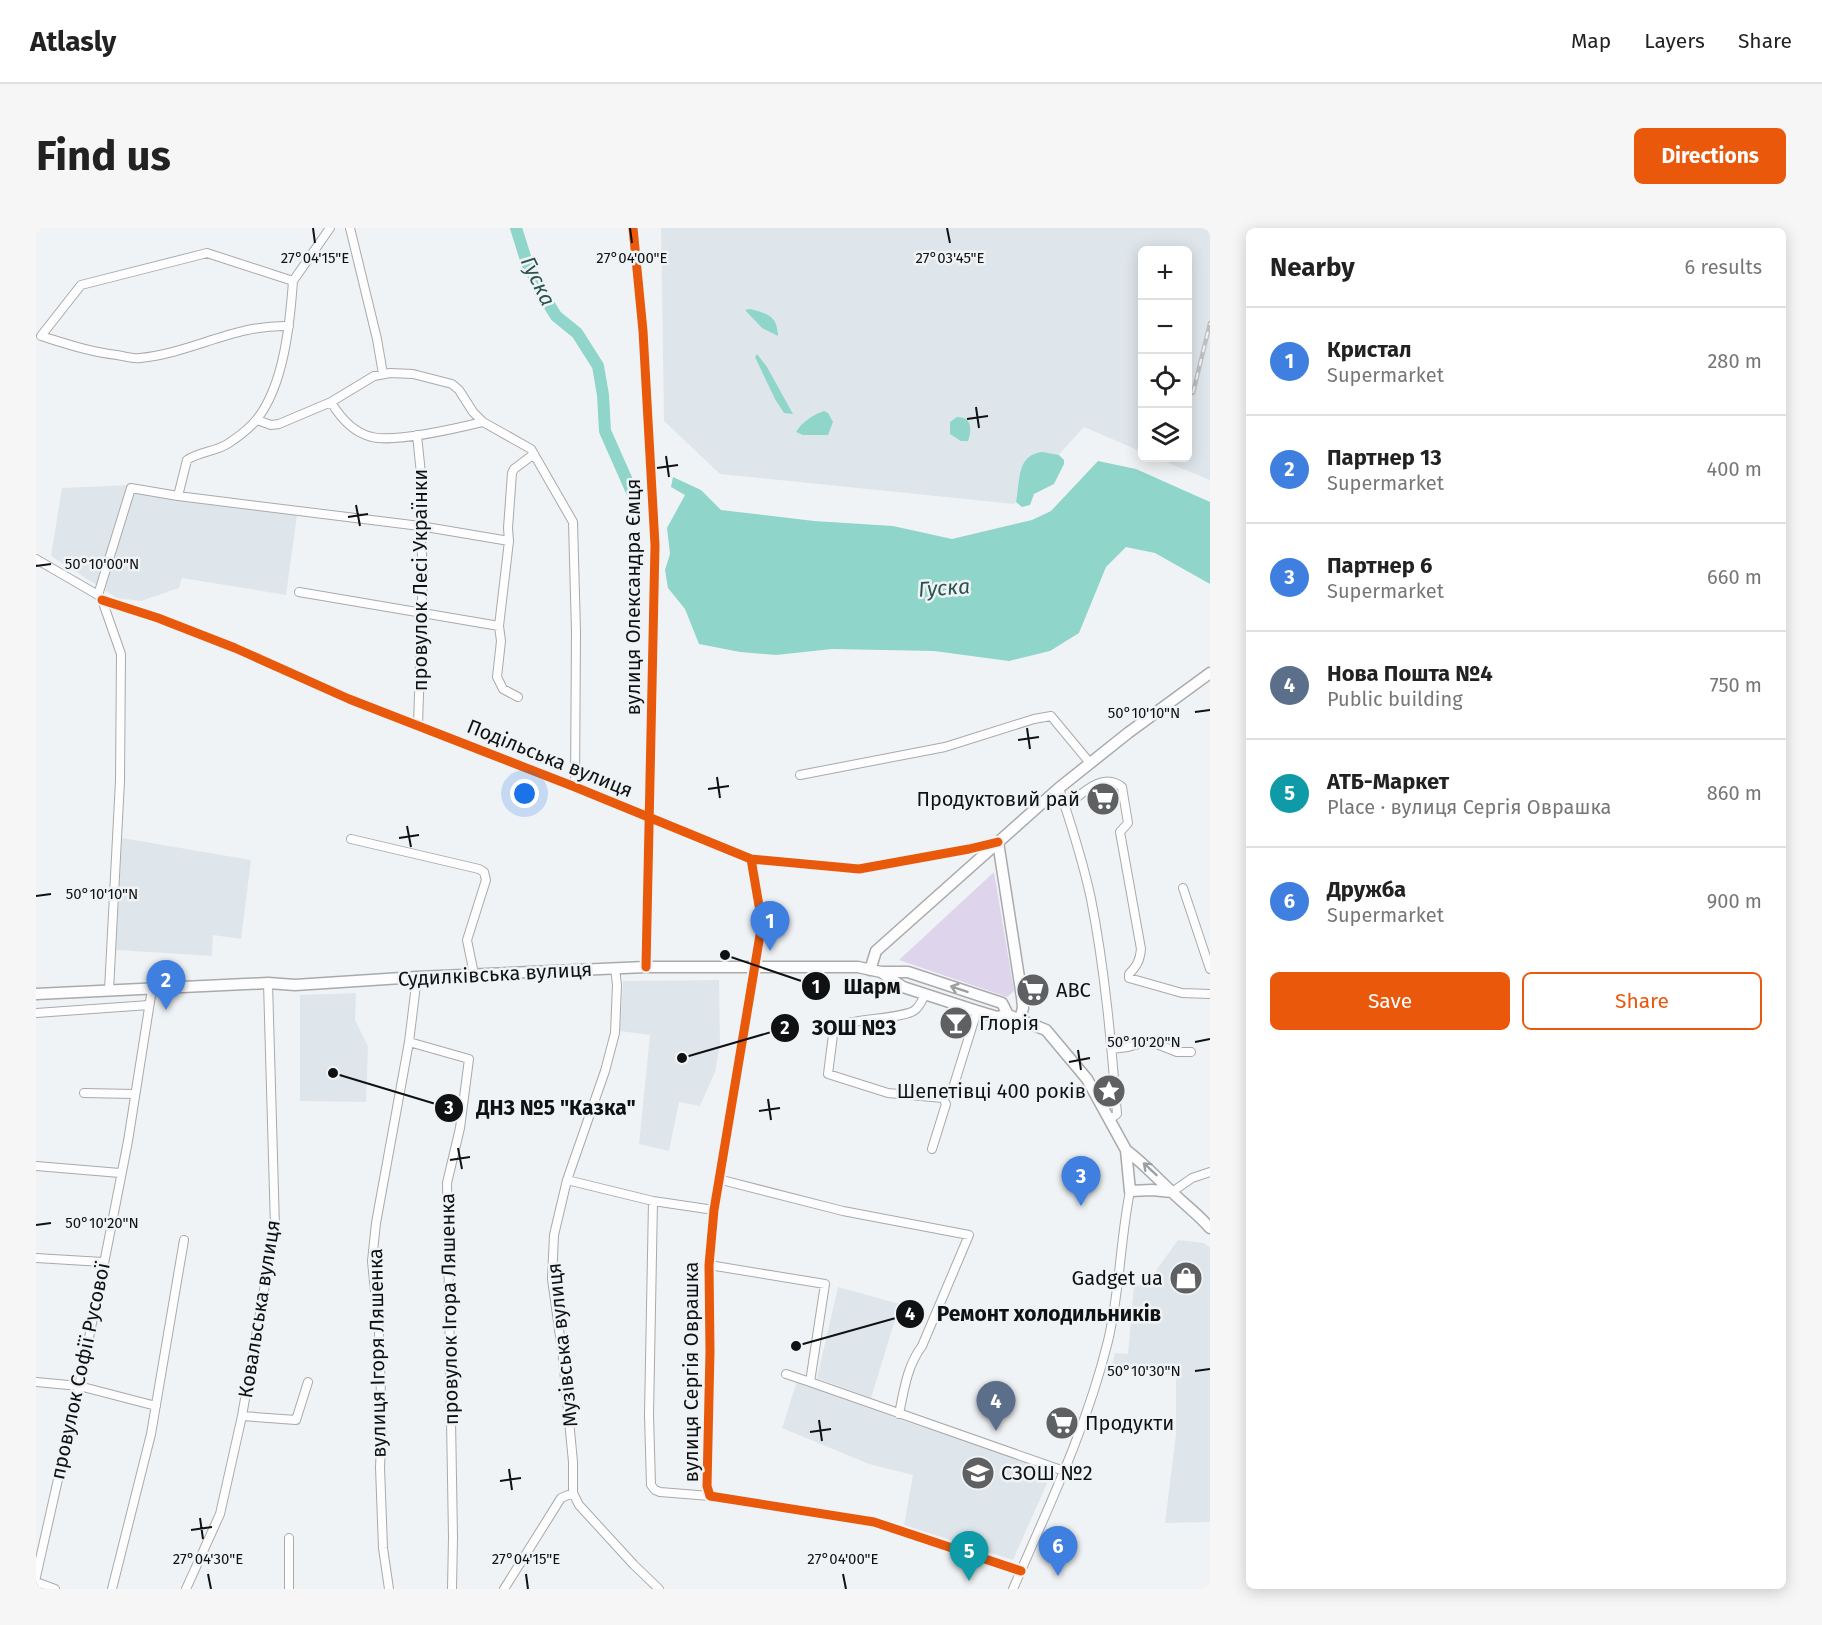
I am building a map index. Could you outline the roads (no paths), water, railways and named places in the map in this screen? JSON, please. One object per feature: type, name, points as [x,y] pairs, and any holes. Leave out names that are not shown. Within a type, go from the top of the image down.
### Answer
[{"type":"main road","points":[[875,971],[876,951],[998,842],[1090,763],[1210,673]]},
{"type":"main road","points":[[998,842],[1020,980],[1023,1008],[1020,1019]]},
{"type":"main road","name":"Судилківська вулиця","points":[[36,994],[268,983],[295,985],[615,968],[858,967],[875,971],[908,972],[1002,1003],[1008,1015],[997,1017],[903,987],[875,971]]},
{"type":"main road","points":[[1008,1015],[1046,1030],[1087,1079],[1126,1150],[1130,1191],[1172,1192]]},
{"type":"main road","points":[[1126,1150],[1142,1161],[1210,1228]]},
{"type":"street","points":[[177,496],[187,460],[223,447],[257,420],[273,392],[289,326],[293,282],[330,228]]},
{"type":"street","points":[[350,228],[373,321],[383,374]]},
{"type":"street","name":"вулиця Олександра Ємця","points":[[633,228],[643,331],[655,545],[646,967]]},
{"type":"street","points":[[289,326],[268,325],[235,332],[178,350],[139,358],[87,351],[41,336],[81,285],[207,253],[293,282]]},
{"type":"street","points":[[257,420],[272,425],[279,424],[331,402],[367,380],[383,374],[413,374],[452,384],[483,422],[531,449],[573,522],[576,632],[575,787]]},
{"type":"street","points":[[331,402],[342,418],[368,436],[387,439],[483,422]]},
{"type":"street","name":"провулок Лесі Українки","points":[[417,435],[424,503],[420,526],[423,562],[418,725]]},
{"type":"street","points":[[518,697],[503,689],[497,681],[501,641],[499,626],[509,542],[512,473],[534,454]]},
{"type":"street","points":[[109,990],[120,781],[121,654],[100,598],[131,488],[177,496],[420,526],[509,542]]},
{"type":"street","name":"Подільська вулиця","points":[[36,558],[100,598],[235,648],[349,699],[575,787],[751,859],[859,869],[998,842]]},
{"type":"street","points":[[299,592],[499,626]]},
{"type":"street","points":[[800,775],[945,747],[1034,719],[1051,716],[1090,763]]},
{"type":"street","points":[[1065,807],[1102,781],[1114,782],[1122,787],[1128,823],[1120,831],[1141,949],[1140,959],[1129,978],[1182,993],[1210,994]]},
{"type":"street","points":[[1059,788],[1090,897],[1104,976],[1117,1114],[1110,1119]]},
{"type":"street","points":[[351,838],[480,868],[484,872],[486,880],[467,940],[474,974]]},
{"type":"street","name":"вулиця Сергія Оврашка","points":[[751,859],[762,923],[718,1179],[709,1265],[707,1486],[710,1496],[874,1522],[1021,1571]]},
{"type":"street","points":[[1183,888],[1210,969]]},
{"type":"street","name":"Музівська вулиця","points":[[573,1493],[573,1462],[563,1358],[552,1279],[555,1235],[567,1180],[605,1071],[615,1033],[617,985],[615,968]]},
{"type":"street","name":"вулиця Ігоря Ляшенка","points":[[389,1589],[384,1548],[380,1467],[382,1427],[379,1333],[372,1261],[376,1223],[409,1042],[417,977]]},
{"type":"street","name":"Ковальська вулиця","points":[[186,1589],[220,1514],[242,1416],[275,1227],[268,983]]},
{"type":"street","name":"провулок Софії Русової","points":[[36,1579],[79,1386],[128,1141],[152,989]]},
{"type":"street","points":[[925,994],[917,1008],[908,1014],[849,1021],[834,1027],[828,1074],[888,1093],[943,1098]]},
{"type":"street","points":[[36,1013],[149,1005]]},
{"type":"street","points":[[943,1098],[953,1088],[977,1011]]},
{"type":"street","points":[[1112,1049],[1149,1041],[1177,1052],[1191,1052]]},
{"type":"street","name":"провулок Ігора Ляшенка","points":[[409,1042],[469,1059],[460,1128],[447,1184],[452,1589]]},
{"type":"street","points":[[84,1094],[135,1094]]},
{"type":"street","points":[[932,1149],[946,1104],[943,1098]]},
{"type":"street","points":[[36,1166],[120,1173]]},
{"type":"street","points":[[1172,1192],[1192,1178],[1210,1172]]},
{"type":"street","points":[[718,1179],[843,1210],[969,1235],[922,1346],[908,1373],[899,1414]]},
{"type":"street","points":[[567,1180],[653,1201],[714,1210]]},
{"type":"street","points":[[1013,1589],[1064,1472],[1091,1399],[1108,1342],[1116,1306],[1124,1222],[1130,1191]]},
{"type":"street","points":[[653,1201],[649,1415],[651,1485],[654,1490],[660,1492],[710,1496]]},
{"type":"street","points":[[112,1589],[151,1434],[184,1240]]},
{"type":"street","points":[[36,1258],[104,1262]]},
{"type":"street","points":[[709,1265],[825,1284],[810,1382]]},
{"type":"street","points":[[786,1374],[1064,1472]]},
{"type":"street","points":[[36,1382],[79,1386],[156,1406]]},
{"type":"street","points":[[242,1416],[296,1420],[308,1382]]},
{"type":"street","points":[[504,1589],[561,1498],[573,1493],[579,1505],[659,1589]]},
{"type":"street","points":[[289,1538],[289,1589]]},
{"type":"street","points":[[36,1579],[55,1589]]},
{"type":"water","points":[[750,309],[770,316],[776,324],[778,336],[762,328],[745,310]]},
{"type":"water","points":[[757,354],[767,367],[793,414],[784,413],[775,399],[755,357]]},
{"type":"water","points":[[824,411],[828,413],[833,422],[828,435],[803,435],[796,432],[808,419]]},
{"type":"water","points":[[957,417],[966,419],[970,424],[968,441],[961,441],[950,434],[950,422]]},
{"type":"water","points":[[1042,452],[1059,455],[1064,460],[1064,464],[1054,484],[1034,494],[1030,505],[1022,507],[1016,502],[1024,462],[1028,457]]},
{"type":"water","points":[[1098,461],[1136,469],[1210,502],[1210,584],[1155,553],[1126,547],[1106,567],[1079,633],[1050,651],[1009,661],[934,651],[832,649],[776,655],[740,652],[699,644],[685,609],[668,588],[665,570],[670,554],[667,528],[685,495],[671,487],[673,477],[701,490],[721,510],[814,521],[893,526],[952,539],[1032,520],[1051,511]]},
{"type":"waterway","name":"Гуска","points":[[516,228],[527,263],[545,298],[556,316],[577,333],[598,366],[603,395],[605,431],[632,492]]},
{"type":"railway","points":[[1193,393],[1210,323]]},
{"type":"place","name":"Продуктовий рай","points":[[1103,799]]},
{"type":"place","name":"Кристал","points":[[770,951]]},
{"type":"place","name":"Шарм","points":[[725,955]]},
{"type":"place","name":"АВС","points":[[1033,990]]},
{"type":"place","name":"Партнер 13","points":[[166,1010]]},
{"type":"place","name":"Глорія","points":[[956,1023]]},
{"type":"place","name":"ЗОШ №3","points":[[682,1058]]},
{"type":"place","name":"ДНЗ №5 \"Казка\"","points":[[333,1073]]},
{"type":"place","name":"Шепетівці 400 років","points":[[1109,1091]]},
{"type":"place","name":"Партнер 6","points":[[1081,1206]]},
{"type":"place","name":"Gadget ua","points":[[1186,1278]]},
{"type":"place","name":"Ремонт холодильників","points":[[796,1346]]},
{"type":"place","name":"Продукти","points":[[1062,1423]]},
{"type":"place","name":"Нова Пошта №4","points":[[996,1431]]},
{"type":"place","name":"СЗОШ №2","points":[[978,1473]]},
{"type":"place","name":"Дружба","points":[[1058,1576]]},
{"type":"place","name":"АТБ-Маркет","points":[[969,1581]]}]
